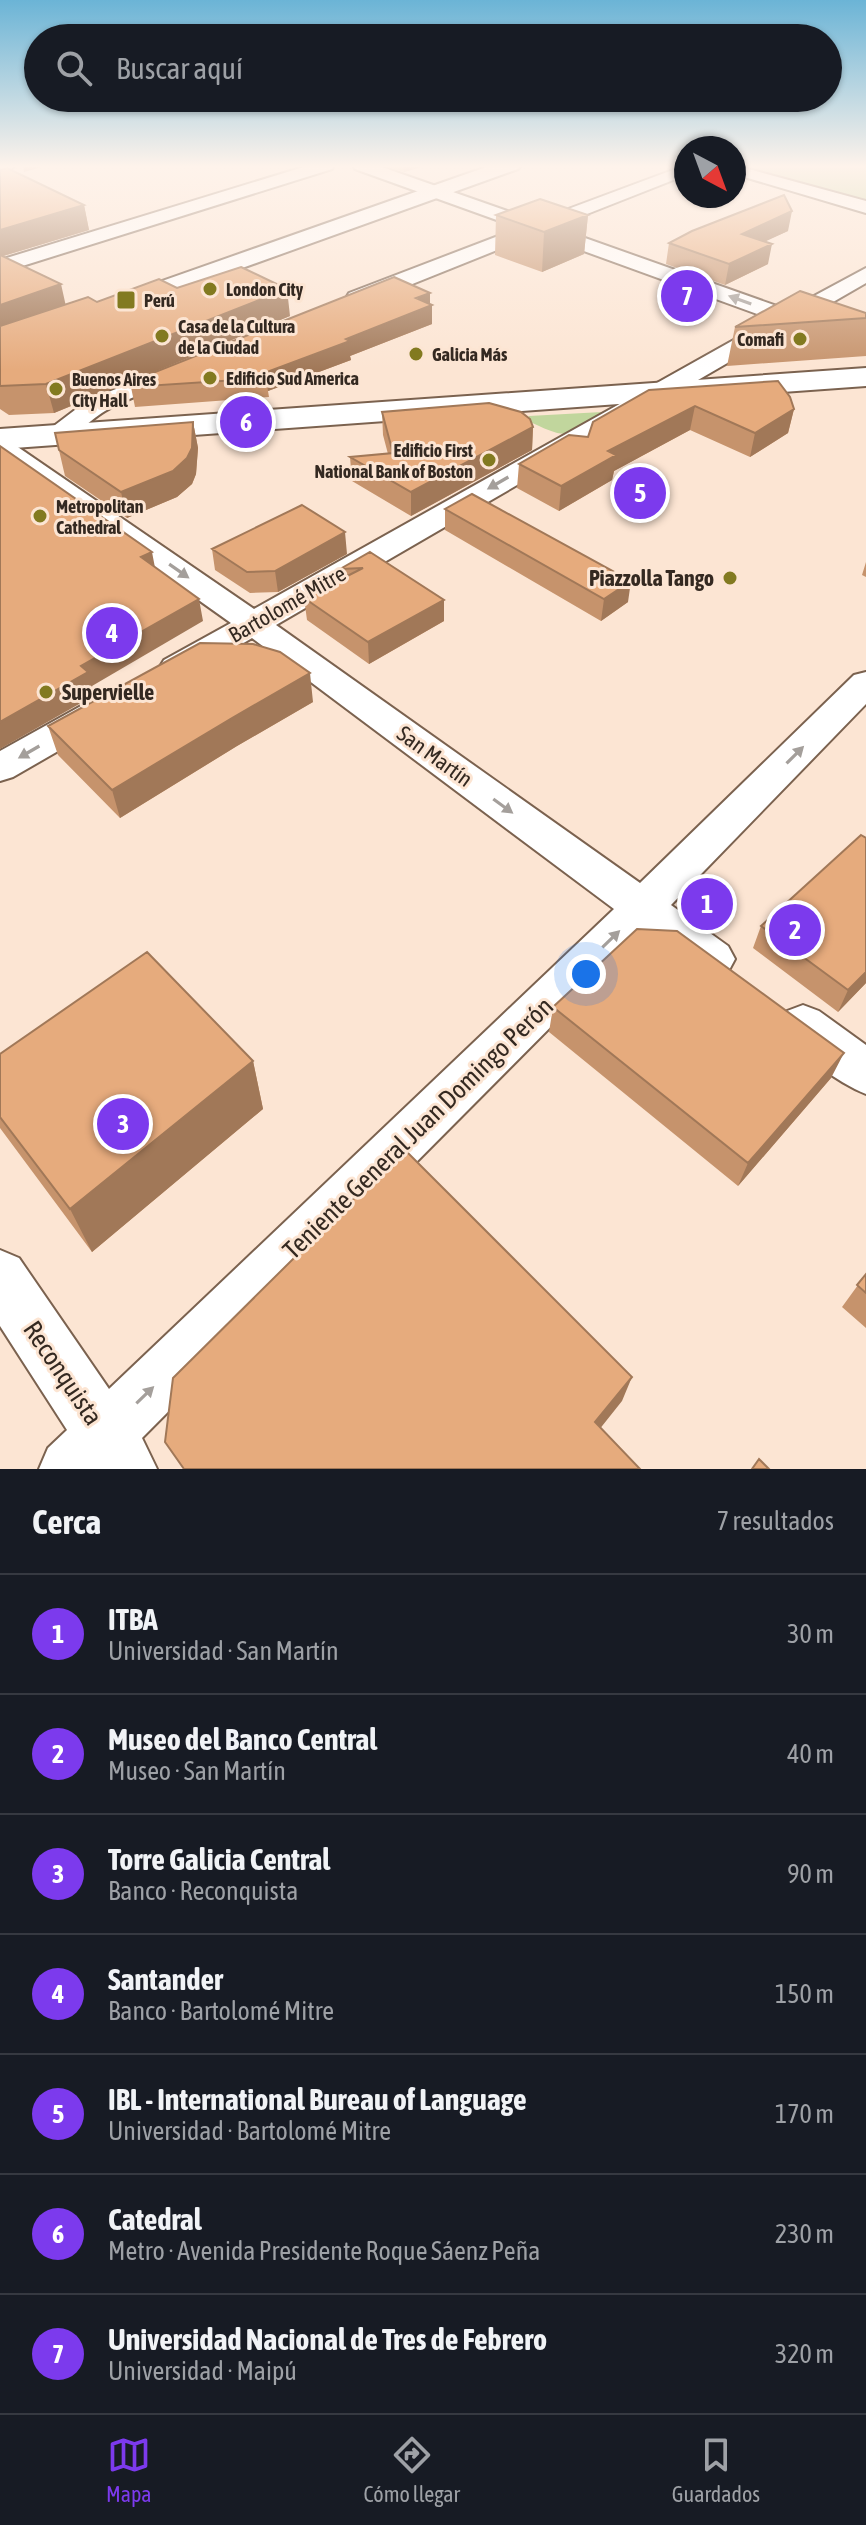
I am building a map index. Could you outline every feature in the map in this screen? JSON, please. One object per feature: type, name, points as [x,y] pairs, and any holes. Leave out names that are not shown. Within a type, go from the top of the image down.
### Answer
[{"type":"main road","points":[[0,347],[318,234]]},
{"type":"main road","points":[[0,439],[866,377]]},
{"type":"street","points":[[0,267],[107,234]]},
{"type":"street","points":[[337,306],[524,234]]},
{"type":"street","points":[[554,234],[866,345]]},
{"type":"street","name":"Bartolomé Mitre","points":[[0,768],[866,274]]},
{"type":"street","points":[[55,435],[97,405],[199,363]]},
{"type":"street","name":"San Martín","points":[[0,447],[254,624],[742,980]]},
{"type":"street","name":"Teniente General Juan Domingo Perón","points":[[100,1458],[866,683]]},
{"type":"street","points":[[779,1008],[866,1072]]},
{"type":"street","name":"Reconquista","points":[[0,1277],[100,1458]]},
{"type":"green space","points":[[602,412],[605,415],[566,434],[526,420],[529,416]]},
{"type":"building","points":[[687,234],[743,234],[772,244],[729,264],[669,243]]},
{"type":"building","points":[[0,255],[61,284],[0,305]]},
{"type":"building","points":[[241,267],[287,289],[46,384],[0,386],[0,326],[88,297],[97,302],[159,279],[177,288]]},
{"type":"building","points":[[394,277],[430,293],[416,298],[432,305],[346,339],[350,341],[264,373],[266,378],[131,387],[135,380]]},
{"type":"building","points":[[800,291],[866,313],[866,318],[735,327]]},
{"type":"building","points":[[778,381],[790,397],[794,409],[755,433],[695,406],[608,451],[616,455],[561,486],[519,464],[569,435],[588,437],[593,422],[649,390]]},
{"type":"building","points":[[489,403],[521,412],[530,419],[533,427],[411,492],[350,457],[393,453],[382,412]]},
{"type":"building","points":[[193,422],[192,448],[187,458],[173,471],[121,492],[59,450],[55,433]]},
{"type":"building","points":[[0,446],[152,552],[141,557],[199,599],[81,666],[88,672],[0,722]]},
{"type":"building","points":[[472,494],[631,581],[604,599],[445,509]]},
{"type":"building","points":[[302,505],[345,532],[275,571],[247,572],[212,549]]},
{"type":"building","points":[[370,552],[444,600],[368,642],[304,598],[363,568],[340,569]]},
{"type":"building","points":[[200,643],[253,644],[280,652],[310,673],[112,790],[48,726]]},
{"type":"building","points":[[861,835],[866,838],[866,972],[848,990],[761,926]]},
{"type":"building","points":[[637,929],[677,931],[844,1053],[748,1163],[553,1007]]},
{"type":"building","points":[[147,952],[253,1061],[70,1209],[0,1117],[0,1054]]},
{"type":"building","points":[[404,1149],[632,1377],[595,1422],[640,1469],[184,1469],[165,1442],[173,1378]]},
{"type":"building","points":[[866,1274],[866,1293],[857,1285]]},
{"type":"building","points":[[759,1459],[769,1469],[752,1469]]},
{"type":"place","name":"London City","points":[[210,289]]},
{"type":"place","name":"Universidad Nacional de Tres de Febrero","points":[[687,296]]},
{"type":"place","name":"Perú","points":[[126,300]]},
{"type":"place","name":"Casa de la Cultura de la Ciudad","points":[[162,336]]},
{"type":"place","name":"Comafi","points":[[800,339]]},
{"type":"place","name":"Galicia Más","points":[[416,354]]},
{"type":"place","name":"Edificio Sud America","points":[[210,378]]},
{"type":"place","name":"Buenos Aires City Hall","points":[[56,389]]},
{"type":"place","name":"Catedral","points":[[246,422]]},
{"type":"place","name":"Edificio First National Bank of Boston","points":[[489,460]]},
{"type":"place","name":"IBL - International Bureau of Language","points":[[640,493]]},
{"type":"place","name":"Metropolitan Cathedral","points":[[40,516]]},
{"type":"place","name":"Piazzolla Tango","points":[[730,578]]},
{"type":"place","name":"Santander","points":[[112,633]]},
{"type":"place","name":"Supervielle","points":[[46,692]]},
{"type":"place","name":"ITBA","points":[[707,904]]},
{"type":"place","name":"Museo del Banco Central","points":[[795,930]]},
{"type":"place","name":"Torre Galicia Central","points":[[123,1124]]}]
